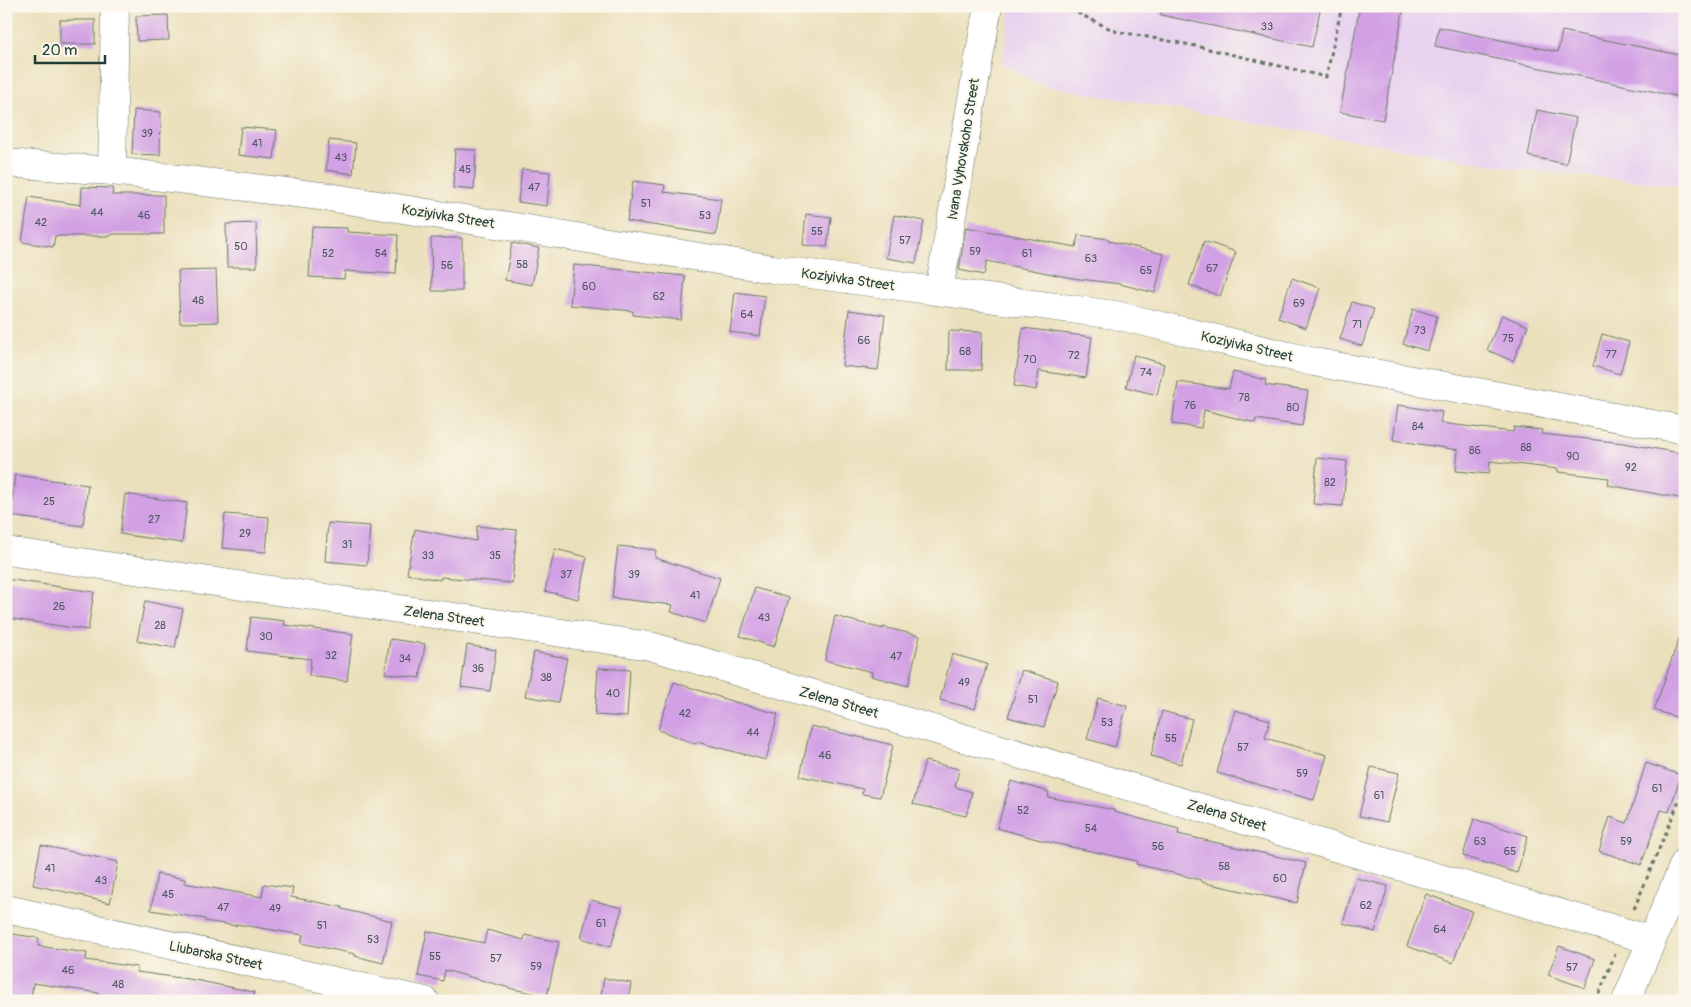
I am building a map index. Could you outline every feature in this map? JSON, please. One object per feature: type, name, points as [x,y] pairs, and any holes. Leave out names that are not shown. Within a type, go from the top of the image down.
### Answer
[{"type":"street","points":[[112,171],[115,6]]},
{"type":"street","name":"Ivana Vyhovskoho Street","points":[[939,291],[988,6]]},
{"type":"street","name":"Koziyivka Street","points":[[6,163],[112,171],[329,197],[773,269],[1115,315],[1314,362],[1685,430]]},
{"type":"street","name":"Zelena Street","points":[[6,551],[650,646],[1651,940]]},
{"type":"street","points":[[1626,1001],[1685,862]]},
{"type":"street","name":"Liubarska Street","points":[[6,909],[425,1001]]},
{"type":"path","points":[[1063,6],[1115,31],[1196,46],[1326,77],[1342,6]]},
{"type":"path","points":[[1596,1001],[1685,787]]},
{"type":"shaded area","points":[[1011,6],[1685,6],[1685,186],[1516,169],[1045,86],[1002,64]]},
{"type":"building","points":[[1162,6],[1321,6],[1312,47],[1161,15]]},
{"type":"building","points":[[1360,6],[1404,6],[1383,120],[1340,112]]},
{"type":"building","points":[[168,15],[169,40],[137,41],[136,16]]},
{"type":"building","points":[[60,20],[95,20],[95,44],[60,44]]},
{"type":"building","points":[[1439,27],[1558,52],[1562,31],[1685,56],[1685,98],[1435,46]]},
{"type":"building","points":[[134,110],[161,112],[160,155],[132,154]]},
{"type":"building","points":[[1537,110],[1576,118],[1566,164],[1528,156]]},
{"type":"building","points":[[241,127],[277,130],[274,159],[238,155]]},
{"type":"building","points":[[329,140],[356,143],[353,174],[326,170]]},
{"type":"building","points":[[455,149],[476,150],[474,190],[453,188]]},
{"type":"building","points":[[522,169],[550,172],[547,206],[518,202]]},
{"type":"building","points":[[633,181],[665,185],[664,192],[721,199],[716,235],[627,221]]},
{"type":"building","points":[[82,187],[113,188],[112,195],[164,195],[164,234],[55,236],[53,247],[22,242],[29,197],[81,205]]},
{"type":"building","points":[[806,214],[831,217],[827,247],[803,245]]},
{"type":"building","points":[[894,215],[924,221],[916,263],[886,258]]},
{"type":"building","points":[[256,223],[257,267],[227,267],[226,224]]},
{"type":"building","points":[[312,227],[347,228],[347,232],[398,235],[396,274],[345,271],[344,279],[309,277]]},
{"type":"building","points":[[966,227],[1076,247],[1078,235],[1109,239],[1109,241],[1164,254],[1155,293],[1120,284],[1072,278],[987,261],[984,275],[959,270]]},
{"type":"building","points":[[431,238],[462,238],[462,291],[432,291]]},
{"type":"building","points":[[1204,241],[1236,252],[1220,296],[1189,285]]},
{"type":"building","points":[[512,243],[539,248],[532,285],[505,280]]},
{"type":"building","points":[[574,265],[685,276],[681,320],[633,315],[633,311],[570,305]]},
{"type":"building","points":[[216,270],[218,322],[180,323],[178,271]]},
{"type":"building","points":[[1292,278],[1320,288],[1306,328],[1278,318]]},
{"type":"building","points":[[735,292],[765,296],[760,336],[730,332]]},
{"type":"building","points":[[1352,302],[1374,309],[1362,346],[1340,339]]},
{"type":"building","points":[[1413,309],[1437,316],[1428,351],[1403,344]]},
{"type":"building","points":[[849,310],[885,315],[878,370],[842,366]]},
{"type":"building","points":[[1502,315],[1528,326],[1513,361],[1487,350]]},
{"type":"building","points":[[1023,328],[1092,337],[1086,378],[1039,371],[1036,390],[1014,386]]},
{"type":"building","points":[[949,331],[982,332],[981,370],[948,370]]},
{"type":"building","points":[[1602,334],[1629,342],[1620,374],[1593,366]]},
{"type":"building","points":[[1134,355],[1164,364],[1157,395],[1126,387]]},
{"type":"building","points":[[1233,372],[1266,380],[1265,385],[1308,391],[1302,426],[1256,419],[1255,423],[1204,410],[1201,428],[1172,424],[1178,382],[1229,389]]},
{"type":"building","points":[[1398,405],[1442,412],[1440,423],[1513,432],[1514,427],[1542,430],[1541,434],[1624,443],[1685,454],[1685,499],[1608,485],[1609,478],[1558,472],[1558,469],[1490,461],[1489,474],[1456,471],[1458,450],[1393,440]]},
{"type":"building","points":[[1317,458],[1347,461],[1343,506],[1313,504]]},
{"type":"building","points":[[15,475],[88,485],[83,526],[10,516]]},
{"type":"building","points":[[125,494],[187,503],[182,543],[120,534]]},
{"type":"building","points":[[225,514],[269,517],[266,552],[222,548]]},
{"type":"building","points":[[328,523],[370,526],[367,565],[325,561]]},
{"type":"building","points":[[477,526],[517,530],[512,583],[441,577],[440,580],[407,574],[415,529],[476,541]]},
{"type":"building","points":[[618,546],[656,550],[655,558],[720,578],[706,623],[671,612],[673,605],[612,598]]},
{"type":"building","points":[[555,549],[587,557],[578,599],[545,591]]},
{"type":"building","points":[[6,579],[94,592],[88,630],[6,618]]},
{"type":"building","points":[[755,588],[789,598],[774,647],[740,636]]},
{"type":"building","points":[[145,601],[183,609],[175,648],[137,641]]},
{"type":"building","points":[[835,616],[883,629],[883,627],[920,636],[908,686],[871,676],[872,672],[825,660]]},
{"type":"building","points":[[251,617],[285,621],[284,625],[353,634],[347,681],[309,676],[311,659],[247,651]]},
{"type":"building","points":[[1682,630],[1685,630],[1685,720],[1654,710]]},
{"type":"building","points":[[390,639],[425,644],[420,678],[385,673]]},
{"type":"building","points":[[467,645],[496,650],[490,691],[461,687]]},
{"type":"building","points":[[534,652],[567,658],[558,702],[525,696]]},
{"type":"building","points":[[952,654],[987,664],[975,709],[940,700]]},
{"type":"building","points":[[598,668],[630,670],[627,717],[595,715]]},
{"type":"building","points":[[1022,670],[1058,681],[1044,727],[1008,717]]},
{"type":"building","points":[[674,682],[778,714],[766,760],[697,742],[696,744],[658,730]]},
{"type":"building","points":[[1098,698],[1127,706],[1115,747],[1087,739]]},
{"type":"building","points":[[1235,710],[1270,720],[1265,738],[1327,755],[1314,800],[1217,773]]},
{"type":"building","points":[[1162,711],[1192,719],[1181,764],[1151,756]]},
{"type":"building","points":[[811,726],[893,745],[880,797],[862,794],[863,789],[800,776]]},
{"type":"building","points":[[925,761],[959,769],[955,787],[972,792],[966,816],[913,804]]},
{"type":"building","points":[[1646,763],[1681,775],[1669,812],[1661,810],[1641,865],[1599,851],[1610,817],[1627,823]]},
{"type":"building","points":[[1371,767],[1399,773],[1387,822],[1359,816]]},
{"type":"building","points":[[1011,781],[1049,792],[1048,797],[1114,810],[1114,812],[1179,829],[1178,834],[1306,863],[1297,903],[1201,882],[1201,880],[1136,864],[1137,861],[1044,841],[997,828]]},
{"type":"building","points":[[1474,819],[1528,836],[1517,873],[1463,856]]},
{"type":"building","points":[[41,845],[118,862],[110,903],[33,885]]},
{"type":"building","points":[[157,874],[185,879],[184,883],[262,897],[264,884],[293,888],[291,897],[342,907],[342,909],[392,921],[383,963],[355,956],[355,954],[301,943],[303,935],[205,921],[205,919],[151,910]]},
{"type":"building","points":[[1356,878],[1388,886],[1375,932],[1343,923]]},
{"type":"building","points":[[1426,894],[1472,911],[1453,963],[1407,946]]},
{"type":"building","points":[[591,900],[622,908],[611,947],[581,938]]},
{"type":"building","points":[[487,930],[524,940],[525,935],[559,942],[547,996],[513,989],[445,970],[443,981],[418,976],[427,931],[484,943]]},
{"type":"building","points":[[6,933],[39,938],[38,946],[87,953],[86,960],[137,967],[137,972],[195,980],[254,992],[254,1001],[98,1001],[99,993],[33,983],[31,1001],[6,1001]]},
{"type":"building","points":[[1559,946],[1595,959],[1585,988],[1548,975]]},
{"type":"building","points":[[604,978],[631,983],[628,1001],[600,1001]]}]
